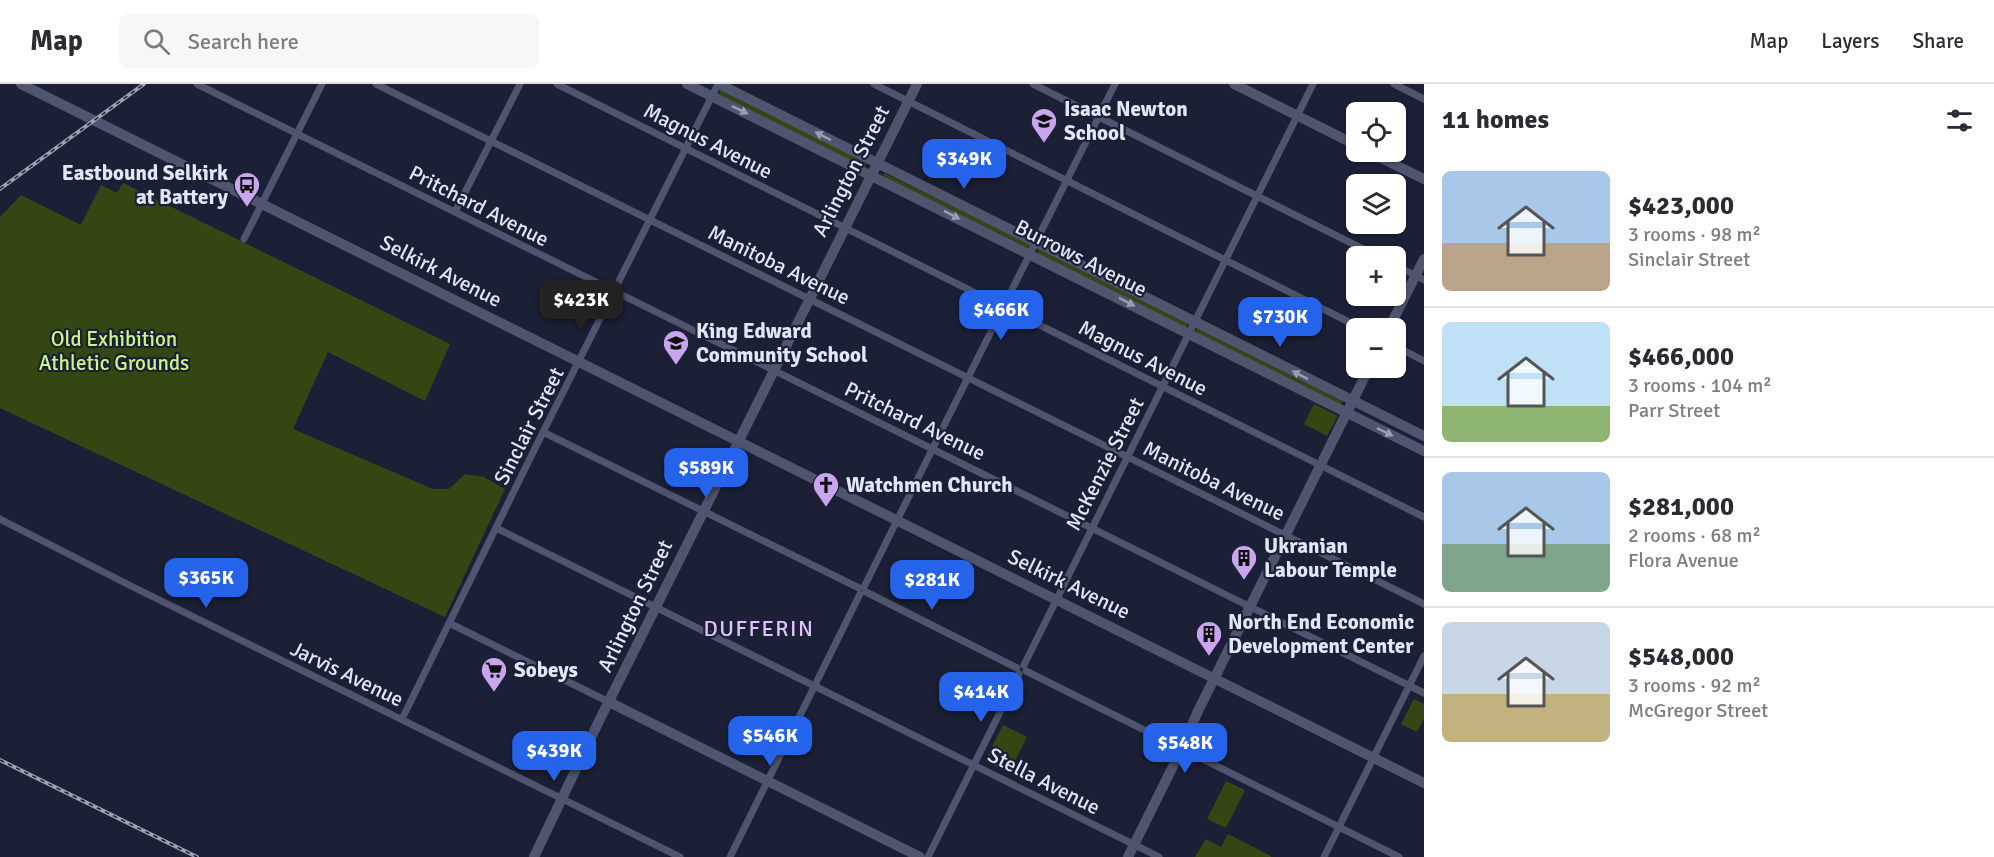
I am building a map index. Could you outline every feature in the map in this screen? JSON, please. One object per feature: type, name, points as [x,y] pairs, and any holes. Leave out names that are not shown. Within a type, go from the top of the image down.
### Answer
[{"type":"main road","name":"Selkirk Avenue","points":[[21,84],[36,87],[579,362],[1424,783]]},
{"type":"main road","name":"Burrows Avenue","points":[[687,84],[872,174],[1424,452]]},
{"type":"main road","name":"Burrows Avenue","points":[[718,84],[1424,436]]},
{"type":"main road","name":"Arlington Street","points":[[534,857],[600,719],[917,84]]},
{"type":"main road","points":[[1234,84],[1346,140]]},
{"type":"main road","points":[[1389,162],[1424,179]]},
{"type":"main road","points":[[1395,318],[1420,278],[1424,259]]},
{"type":"main road","points":[[1128,857],[1214,678],[1364,378]]},
{"type":"main road","points":[[609,702],[920,857]]},
{"type":"street","name":"Pritchard Avenue","points":[[197,84],[1424,693]]},
{"type":"street","points":[[244,239],[322,84]]},
{"type":"street","name":"Manitoba Avenue","points":[[376,84],[1424,604]]},
{"type":"street","points":[[455,212],[520,84]]},
{"type":"street","name":"Magnus Avenue","points":[[557,84],[1424,517]]},
{"type":"street","name":"Sinclair Street","points":[[402,719],[718,84]]},
{"type":"street","points":[[874,84],[1346,320]]},
{"type":"street","points":[[1033,84],[1357,246]]},
{"type":"street","points":[[730,857],[931,448],[969,378],[1115,84]]},
{"type":"street","name":"McKenzie Street","points":[[928,857],[1313,84]]},
{"type":"street","points":[[1394,84],[1424,99]]},
{"type":"street","points":[[1406,271],[1420,278]]},
{"type":"street","points":[[1406,351],[1424,360]]},
{"type":"street","points":[[543,432],[1399,857]]},
{"type":"street","name":"Jarvis Avenue","points":[[0,519],[130,586],[680,857]]},
{"type":"street","name":"Stella Avenue","points":[[496,528],[1159,857]]},
{"type":"street","points":[[449,623],[609,702]]},
{"type":"street","points":[[1324,857],[1424,656]]},
{"type":"green space","points":[[720,90],[862,160],[865,166],[719,95]]},
{"type":"green space","points":[[884,173],[1030,244],[1030,247],[887,179]]},
{"type":"green space","name":"Old Exhibition Athletic Grounds","points":[[123,183],[450,344],[425,401],[328,352],[293,429],[433,489],[449,489],[465,474],[484,477],[505,489],[445,617],[0,408],[0,217],[21,195],[81,225],[101,185],[117,193]]},
{"type":"green space","points":[[1038,249],[1189,324],[1186,328],[1037,254]]},
{"type":"green space","points":[[1197,328],[1343,401],[1341,404],[1195,332]]},
{"type":"green space","points":[[1314,404],[1338,416],[1327,436],[1304,424]]},
{"type":"green space","points":[[1414,699],[1424,704],[1424,718],[1417,732],[1401,724]]},
{"type":"green space","points":[[1003,725],[1027,737],[1009,773],[985,761]]},
{"type":"green space","points":[[1226,781],[1245,790],[1226,828],[1207,819]]},
{"type":"green space","points":[[1228,834],[1271,857],[1195,857],[1206,839],[1221,847]]},
{"type":"railway","points":[[0,189],[144,84]]},
{"type":"railway","points":[[0,760],[197,857]]},
{"type":"place","name":"Isaac Newton School","points":[[1044,144]]},
{"type":"place","name":"Eastbound Selkirk at Battery","points":[[247,208]]},
{"type":"place","name":"King Edward Community School","points":[[676,366]]},
{"type":"place","name":"Watchmen Church","points":[[826,508]]},
{"type":"place","name":"Ukranian Labour Temple","points":[[1244,581]]},
{"type":"place","name":"North End Economic Development Center","points":[[1209,657]]},
{"type":"place","name":"Sobeys","points":[[494,693]]},
{"type":"district","name":"DUFFERIN","points":[[759,628]]}]
